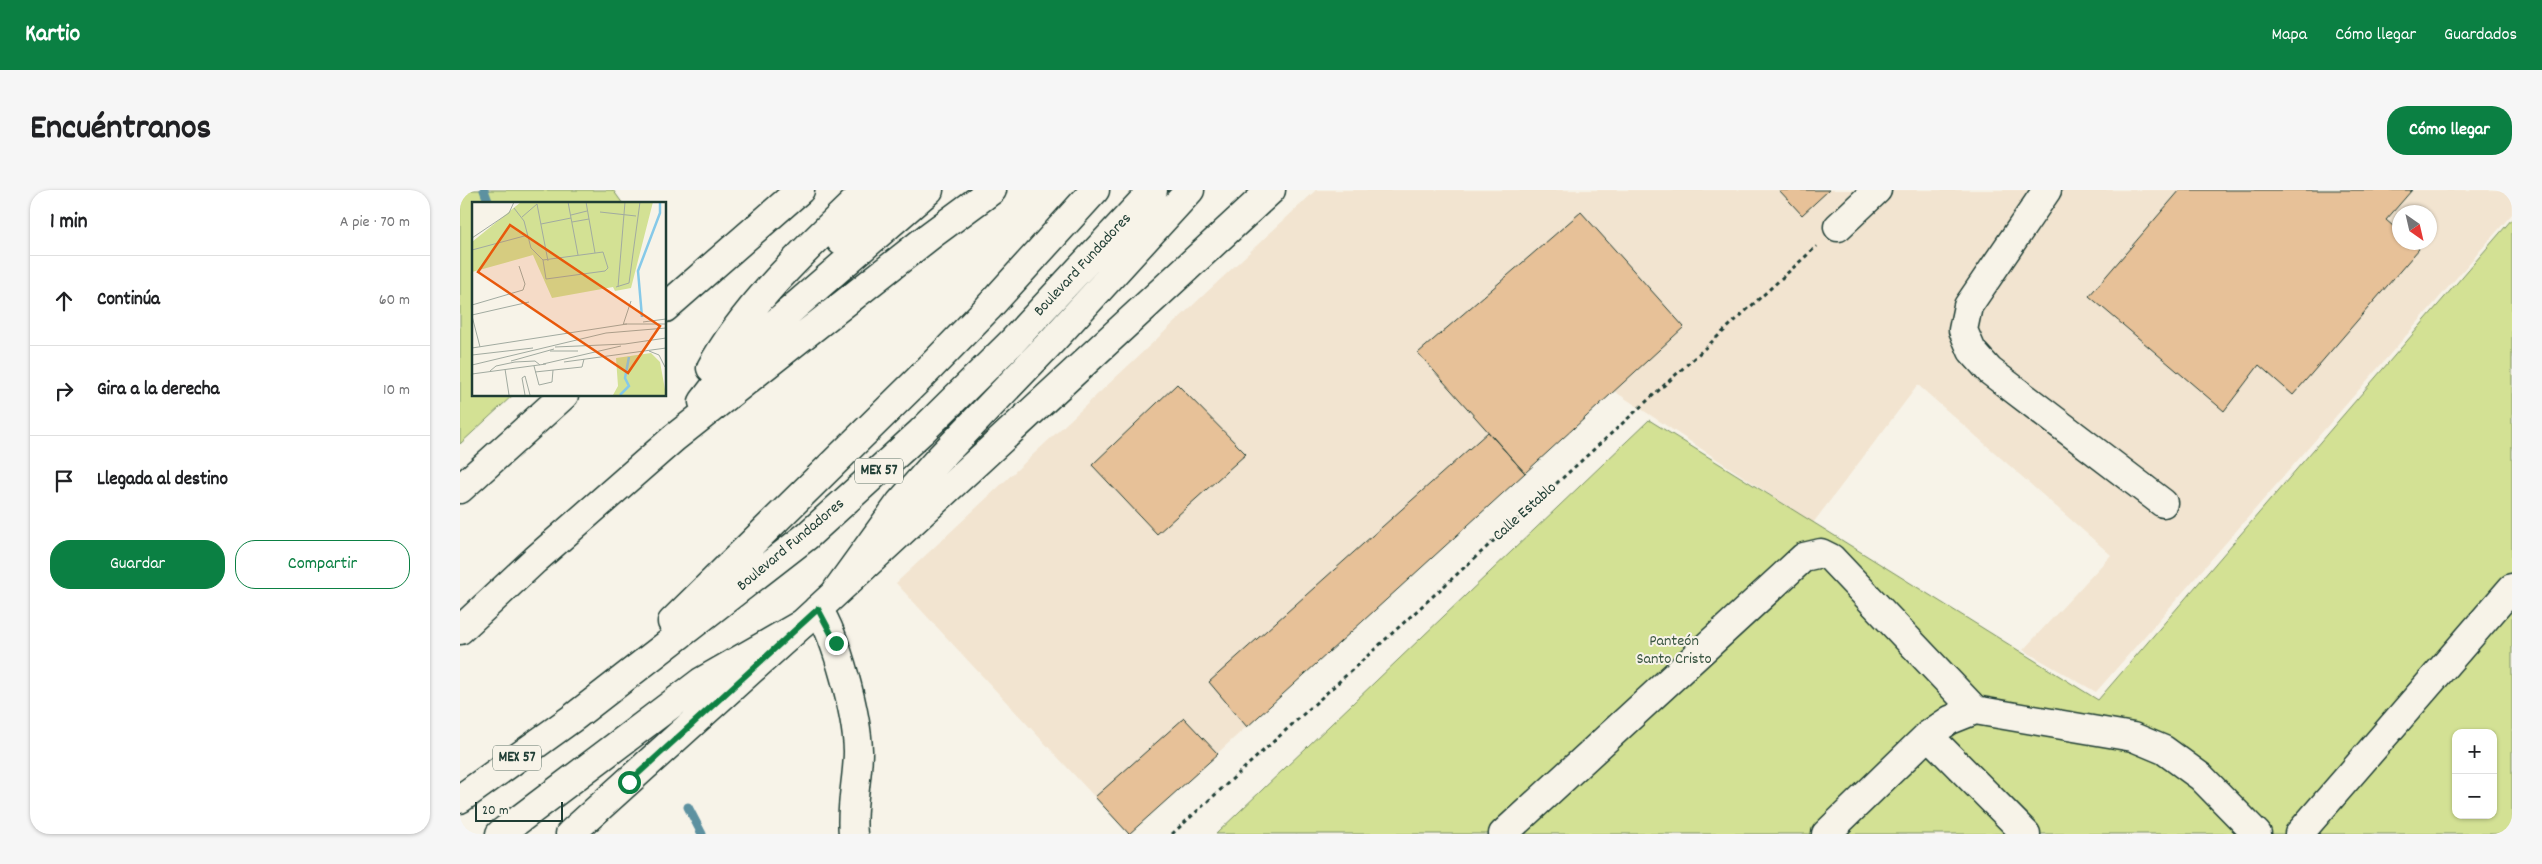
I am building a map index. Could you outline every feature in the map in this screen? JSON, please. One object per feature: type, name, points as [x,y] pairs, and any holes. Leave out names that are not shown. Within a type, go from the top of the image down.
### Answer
[{"type":"main road","points":[[666,307],[800,190]]},
{"type":"main road","points":[[674,438],[718,355],[742,322],[771,288],[867,190]]},
{"type":"main road","points":[[674,438],[740,355],[771,309],[816,263],[897,190]]},
{"type":"main road","points":[[740,355],[929,190]]},
{"type":"main road","points":[[460,630],[674,438],[931,235],[992,190]]},
{"type":"main road","points":[[574,717],[917,382],[988,308],[1095,190]]},
{"type":"main road","name":"Boulevard Fundadores","points":[[460,799],[574,717],[807,536],[893,458],[1012,342],[1153,190]]},
{"type":"main road","points":[[837,590],[900,503],[937,461],[1052,342],[1190,190]]},
{"type":"main road","points":[[500,834],[600,758],[710,690],[810,616],[1271,190]]},
{"type":"main road","points":[[1838,227],[1877,190]]},
{"type":"main road","points":[[2047,190],[1968,306],[1963,330],[1972,351],[1990,371],[2163,503]]},
{"type":"main road","points":[[460,489],[563,396]]},
{"type":"main road","points":[[1503,834],[1804,557],[1814,553],[1821,552],[1831,558],[1975,710]]},
{"type":"main road","points":[[2298,834],[2512,588]]},
{"type":"main road","points":[[810,616],[836,643],[858,748],[857,775],[852,802],[853,834]]},
{"type":"main road","points":[[570,834],[629,782],[710,690]]},
{"type":"main road","points":[[1826,834],[1928,735],[1950,720],[1975,710],[2133,737],[2164,750],[2201,777],[2257,834]]},
{"type":"main road","points":[[1928,735],[2026,834]]},
{"type":"path","name":"Calle Establo","points":[[1172,834],[1838,227]]},
{"type":"shaded area","points":[[1316,190],[2512,190],[2512,214],[2096,692],[2023,650],[2111,555],[1918,385],[1813,523],[1614,391],[1129,834],[896,583]]},
{"type":"green space","points":[[460,190],[613,190],[622,202],[472,202],[472,396],[512,396],[460,444]]},
{"type":"green space","name":"Panteón Santo Cristo","points":[[2512,219],[2512,834],[1216,834],[1649,420],[2098,700]]},
{"type":"building","points":[[1779,190],[1829,190],[1802,215]]},
{"type":"building","points":[[2180,190],[2412,190],[2399,205],[2392,205],[2392,213],[2386,220],[2392,225],[2392,250],[2418,250],[2293,395],[2259,365],[2224,411],[2089,296]]},
{"type":"building","points":[[1581,212],[1684,327],[1525,473],[1418,353]]},
{"type":"building","points":[[1177,384],[1246,454],[1157,534],[1092,465]]},
{"type":"building","points":[[1488,432],[1525,473],[1247,727],[1209,682]]},
{"type":"building","points":[[1184,718],[1218,754],[1129,834],[1095,797]]},
{"type":"waterway","points":[[484,190],[488,202]]},
{"type":"waterway","points":[[688,807],[702,834]]},
{"type":"route","points":[[629,782],[818,609],[836,643]]}]
